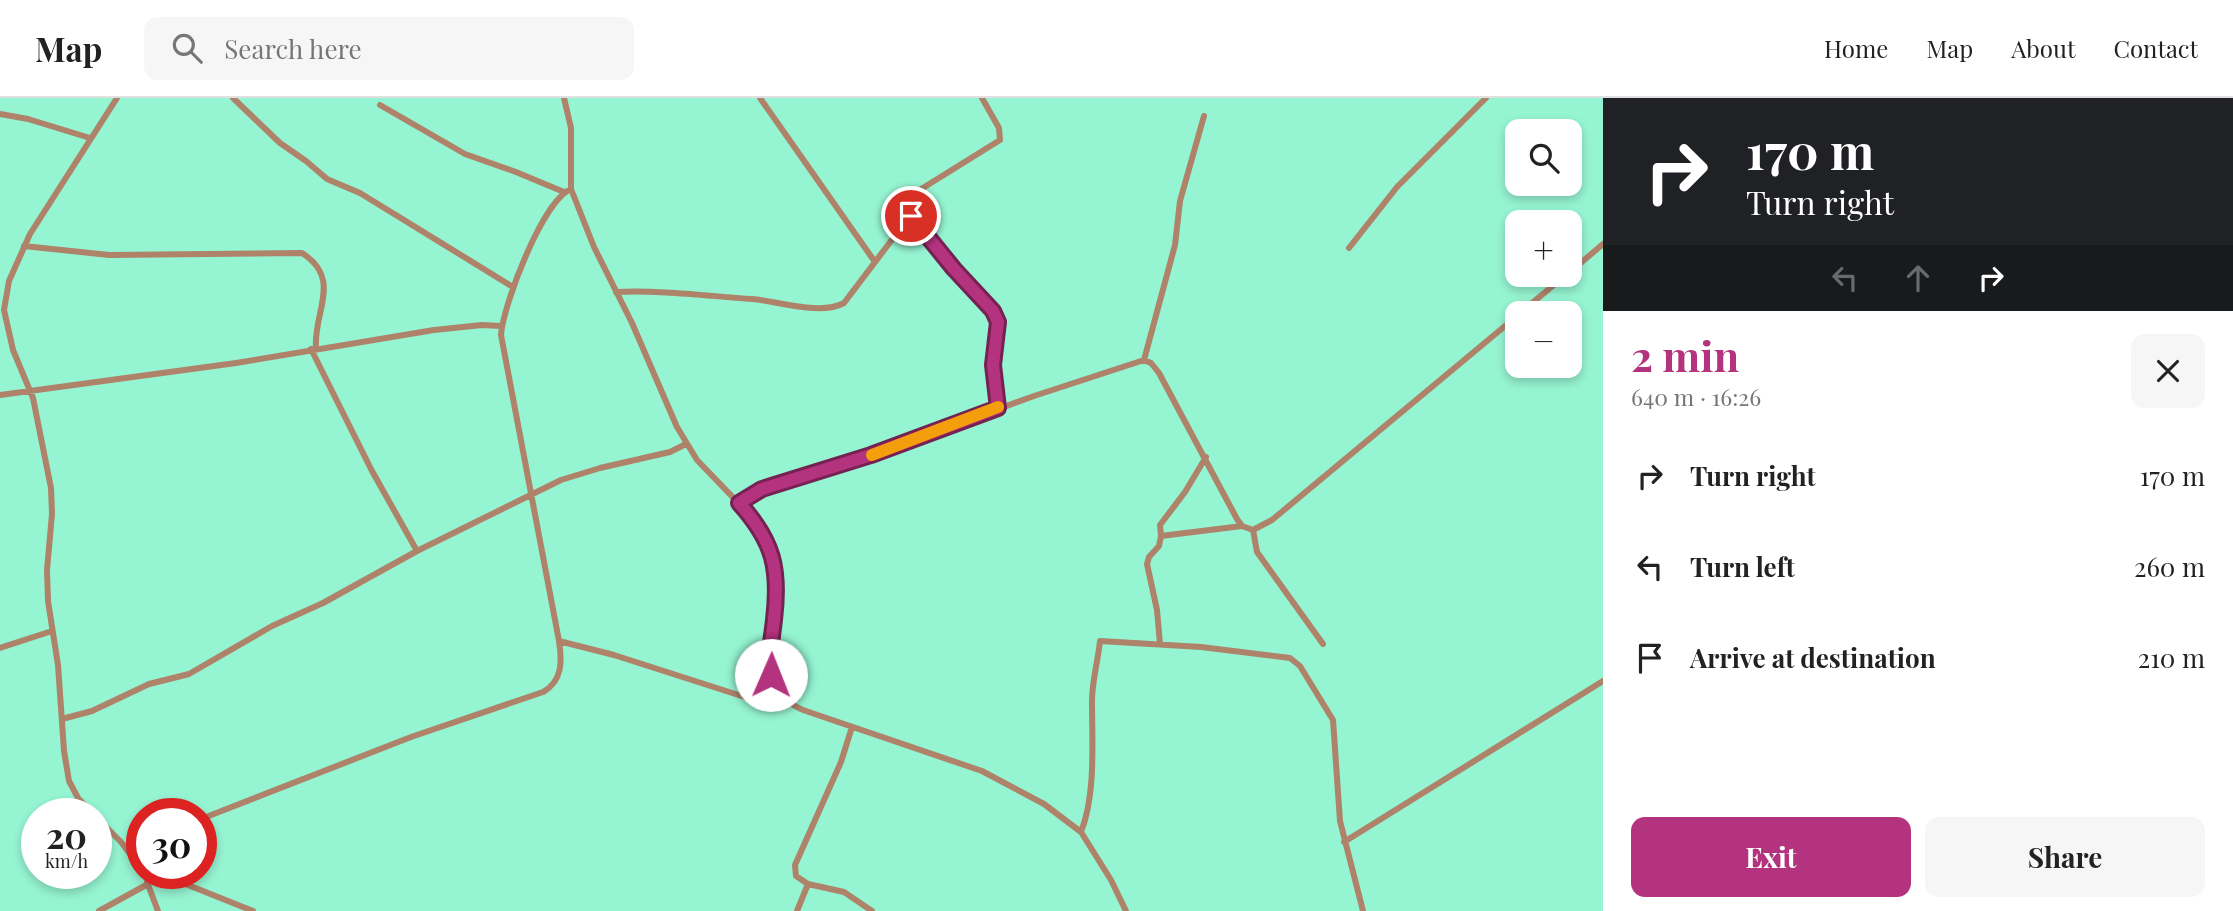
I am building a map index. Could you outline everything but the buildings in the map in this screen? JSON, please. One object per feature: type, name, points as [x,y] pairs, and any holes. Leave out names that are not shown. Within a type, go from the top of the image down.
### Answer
[{"type":"street","points":[[78,798],[69,780],[47,585],[51,488],[35,405],[13,350],[4,310],[9,281],[24,246],[117,98]]},
{"type":"street","points":[[233,98],[280,143],[327,179],[360,194],[513,287]]},
{"type":"street","points":[[564,98],[571,128],[567,190],[686,444],[706,470],[739,503],[766,538],[777,586],[769,664],[780,695],[795,706],[999,779],[1044,804],[1081,832],[1111,880],[1126,911]]},
{"type":"street","points":[[760,98],[875,262]]},
{"type":"street","points":[[982,98],[999,128],[1001,138],[910,196],[905,207],[954,269],[993,311],[998,322],[993,365],[998,408]]},
{"type":"street","points":[[1349,248],[1397,187],[1486,98]]},
{"type":"street","points":[[380,105],[465,154],[567,190]]},
{"type":"street","points":[[0,114],[28,119],[90,138]]},
{"type":"street","points":[[1144,360],[1175,245],[1182,190],[1204,116]]},
{"type":"street","points":[[217,813],[402,741],[543,692],[552,685],[559,673],[559,641],[502,347],[501,326],[513,287],[548,212],[567,190]]},
{"type":"street","points":[[616,292],[669,291],[830,308],[844,303],[894,237],[915,222]]},
{"type":"street","points":[[1582,261],[1603,244]]},
{"type":"street","points":[[24,246],[109,255],[302,254],[320,271],[325,285],[314,348],[372,471],[417,551]]},
{"type":"street","points":[[1535,301],[1552,287]]},
{"type":"street","points":[[0,395],[236,363],[314,348],[461,326],[501,326]]},
{"type":"street","points":[[1161,536],[1242,526],[1253,530],[1265,526],[1505,327]]},
{"type":"street","points":[[739,503],[762,489],[871,455],[998,408],[1144,360],[1151,363],[1159,373],[1242,526]]},
{"type":"street","points":[[62,719],[92,712],[149,684],[189,674],[258,633],[323,603],[417,551],[561,480],[670,452],[686,444]]},
{"type":"street","points":[[1160,644],[1157,610],[1147,564],[1150,555],[1159,546],[1160,525],[1185,492],[1206,457]]},
{"type":"street","points":[[1253,530],[1257,552],[1323,644]]},
{"type":"street","points":[[0,648],[52,631]]},
{"type":"street","points":[[559,641],[754,701],[767,702],[780,695]]},
{"type":"street","points":[[1081,832],[1087,811],[1093,731],[1092,700],[1100,641],[1225,649],[1288,657],[1295,660],[1333,720],[1339,813],[1363,911]]},
{"type":"street","points":[[1344,842],[1603,681]]},
{"type":"street","points":[[852,727],[841,762],[794,868],[796,876],[808,884],[844,892],[872,911]]},
{"type":"street","points":[[112,833],[126,848]]},
{"type":"street","points":[[797,911],[808,884]]},
{"type":"street","points":[[99,911],[139,889]]},
{"type":"street","points":[[150,889],[158,911]]},
{"type":"street","points":[[198,889],[253,911]]},
{"type":"slow traffic","points":[[872,455],[998,407]]},
{"type":"route","points":[[771,675],[769,664],[776,602],[776,574],[766,538],[739,503],[762,489],[871,455],[998,408],[993,365],[998,322],[996,317],[911,216]]}]
